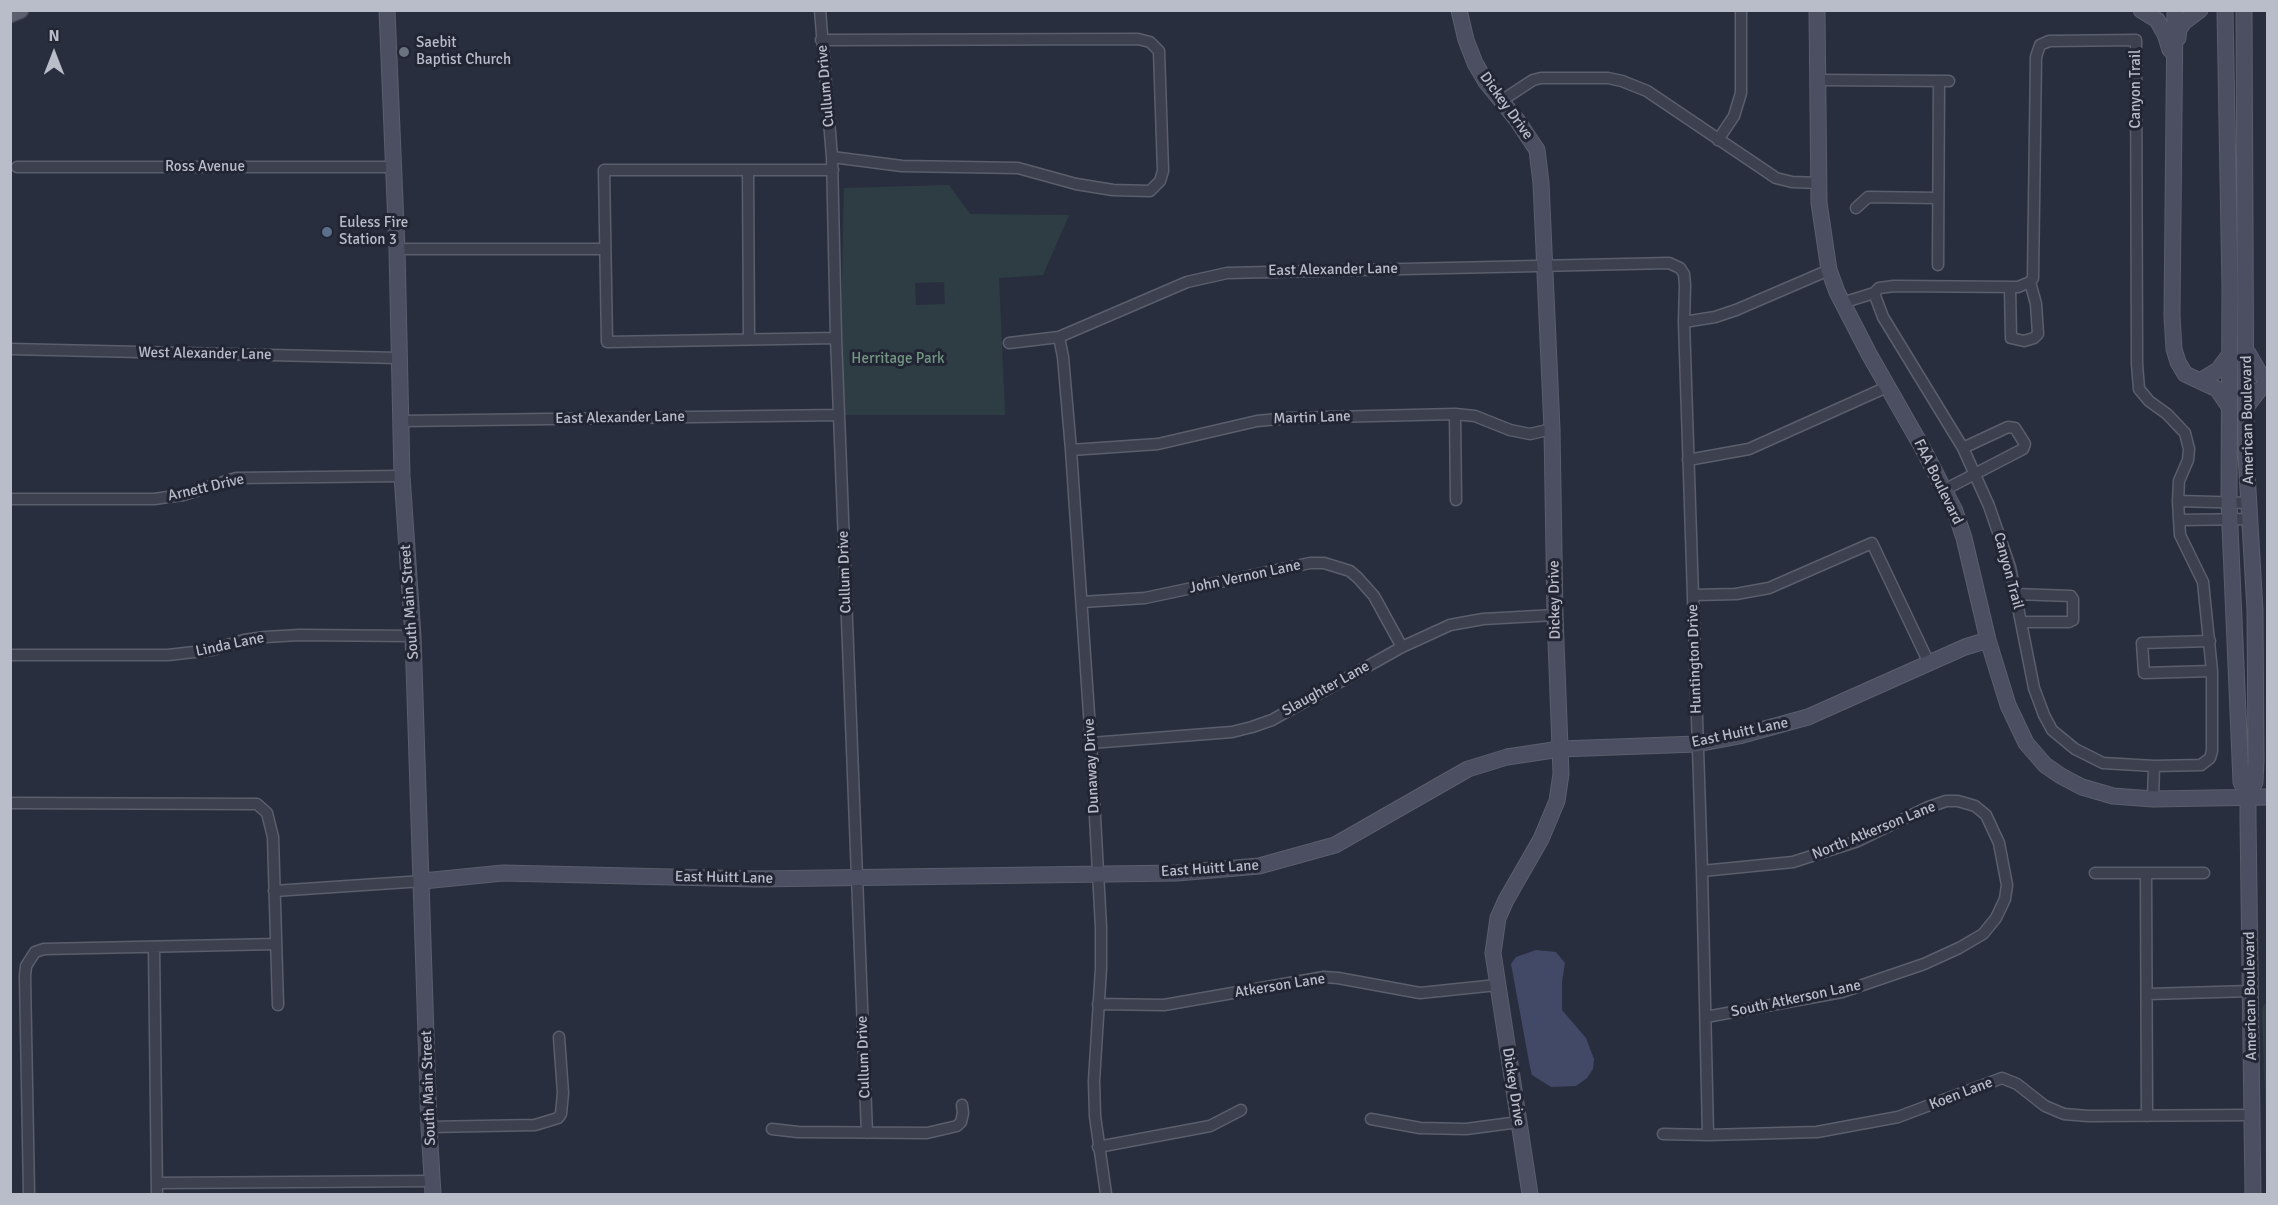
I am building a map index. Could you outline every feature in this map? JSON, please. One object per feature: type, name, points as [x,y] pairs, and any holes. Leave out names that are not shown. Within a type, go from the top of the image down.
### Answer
[{"type":"main road","points":[[10,14],[20,10]]},
{"type":"street","name":"South Main Street","points":[[387,10],[397,249],[402,476],[413,636],[433,1188]]},
{"type":"street","name":"Cullum Drive","points":[[820,10],[833,170],[836,338],[867,1133]]},
{"type":"street","name":"Dickey Drive","points":[[1459,10],[1466,40],[1475,63],[1486,82],[1529,136],[1537,150],[1541,183],[1552,429],[1561,774],[1557,801],[1541,839],[1498,918],[1493,953],[1530,1194]]},
{"type":"street","points":[[1718,140],[1734,116],[1741,93],[1741,10]]},
{"type":"street","name":"FAA Boulevard","points":[[1817,10],[1819,203],[1829,270],[1842,303],[1955,511],[1964,538],[1988,640],[2008,705],[2026,743],[2045,765],[2082,787],[2113,796],[2153,799],[2268,797]]},
{"type":"street","points":[[2141,10],[2157,20],[2165,34],[2174,65]]},
{"type":"street","points":[[2175,10],[2172,316],[2174,349],[2178,362],[2186,374],[2217,389],[2228,405]]},
{"type":"street","points":[[2174,65],[2179,29],[2200,10]]},
{"type":"street","name":"American Boulevard","points":[[2224,10],[2230,288],[2229,519],[2241,782],[2248,797],[2253,1194]]},
{"type":"street","name":"American Boulevard","points":[[2244,10],[2246,455],[2255,610],[2256,761],[2255,782],[2248,797]]},
{"type":"street","points":[[821,40],[1138,39],[1150,42],[1160,51],[1163,171],[1160,181],[1150,191],[1113,190],[1076,184],[1018,168],[902,166],[832,157]]},
{"type":"street","name":"Canyon Trail","points":[[2030,282],[2033,278],[2036,57],[2040,45],[2049,41],[2136,40],[2139,389],[2185,434],[2188,443],[2188,460],[2179,481],[2178,501]]},
{"type":"street","points":[[1501,101],[1533,80],[1541,78],[1615,80],[1635,84],[1776,178],[1792,182],[1819,183]]},
{"type":"street","points":[[1818,80],[1944,81],[1938,198],[1938,265]]},
{"type":"street","name":"Ross Avenue","points":[[17,166],[393,166]]},
{"type":"street","points":[[833,170],[604,170],[605,249],[607,342],[836,338]]},
{"type":"street","points":[[748,170],[749,339]]},
{"type":"street","points":[[1856,208],[1868,197],[1938,198]]},
{"type":"street","points":[[397,249],[605,249]]},
{"type":"street","name":"East Alexander Lane","points":[[1009,343],[1059,337],[1187,282],[1227,273],[1669,263]]},
{"type":"street","name":"Huntington Drive","points":[[1669,263],[1680,268],[1684,274],[1708,1135]]},
{"type":"street","points":[[1684,322],[1715,317],[1736,310],[1829,270]]},
{"type":"street","points":[[1842,303],[1874,293],[1879,288],[1894,286],[2018,287],[2030,282],[2036,303],[2038,334],[2034,338],[2024,341],[2011,338],[2010,287]]},
{"type":"street","name":"Canyon Trail","points":[[1874,293],[1882,317],[1963,448],[1989,506],[2010,567],[2034,688],[2052,730],[2075,749],[2103,763],[2154,766],[2201,765],[2210,758],[2212,751],[2212,671]]},
{"type":"street","name":"Dunaway Drive","points":[[1059,337],[1063,357],[1071,450],[1091,743],[1101,927],[1094,1081],[1098,1147],[1106,1194]]},
{"type":"street","name":"West Alexander Lane","points":[[10,349],[399,358]]},
{"type":"street","points":[[2246,350],[2256,369],[2268,378]]},
{"type":"street","points":[[2200,381],[2218,370],[2230,354]]},
{"type":"street","points":[[2246,406],[2260,389],[2268,385]]},
{"type":"street","points":[[1688,460],[1749,449],[1887,387]]},
{"type":"street","points":[[1455,414],[1456,500]]},
{"type":"street","name":"Martin Lane","points":[[1071,450],[1158,444],[1257,421],[1289,418],[1455,414],[1475,416],[1510,430],[1530,434],[1552,429]]},
{"type":"street","name":"East Alexander Lane","points":[[402,421],[839,416]]},
{"type":"street","points":[[1944,490],[2023,449],[2025,444],[2015,428],[2008,427],[1963,448]]},
{"type":"street","name":"Arnett Drive","points":[[10,500],[154,499],[183,495],[236,478],[402,476]]},
{"type":"street","points":[[2210,641],[2142,643],[2144,673],[2212,671],[2210,641],[2204,582],[2180,535],[2178,501],[2250,503]]},
{"type":"street","points":[[2179,520],[2251,519]]},
{"type":"street","points":[[1693,595],[1736,594],[1769,588],[1872,543],[1929,663]]},
{"type":"street","name":"John Vernon Lane","points":[[1082,602],[1145,598],[1310,563],[1324,563],[1350,571],[1358,578],[1374,596],[1402,647]]},
{"type":"street","points":[[2015,594],[2071,596],[2073,598],[2073,620],[2069,622],[2021,622]]},
{"type":"street","name":"Slaughter Lane","points":[[1091,743],[1232,732],[1252,728],[1272,720],[1402,647],[1450,625],[1468,621],[1556,615]]},
{"type":"street","name":"Linda Lane","points":[[10,655],[168,655],[212,650],[244,640],[265,637],[413,636]]},
{"type":"street","name":"East Huitt Lane","points":[[423,880],[503,873],[756,879],[1177,873],[1259,866],[1335,845],[1468,769],[1507,756],[1560,749],[1697,744],[1808,717],[1965,646],[1988,640]]},
{"type":"street","points":[[2153,799],[2154,766]]},
{"type":"street","name":"North Atkerson Lane","points":[[1702,871],[1793,862],[1858,841],[1926,808],[1946,801],[1958,801],[1975,806],[1986,815],[1999,843],[2005,868]]},
{"type":"street","points":[[10,803],[257,804],[267,813],[270,823],[278,1005]]},
{"type":"street","name":"South Atkerson Lane","points":[[1706,1017],[1842,992],[1924,964],[1959,948],[1983,934],[1996,918],[2007,885],[2005,868]]},
{"type":"street","points":[[2095,873],[2204,873]]},
{"type":"street","points":[[2146,874],[2147,1116]]},
{"type":"street","points":[[274,891],[423,880]]},
{"type":"street","points":[[29,1194],[25,976],[26,966],[35,952],[45,949],[276,944]]},
{"type":"street","points":[[154,947],[157,1189],[433,1188]]},
{"type":"street","name":"Atkerson Lane","points":[[1098,1004],[1164,1005],[1324,977],[1420,993],[1497,985]]},
{"type":"street","points":[[2148,994],[2251,991]]},
{"type":"street","points":[[429,1127],[535,1125],[558,1118],[561,1114],[563,1092],[559,1037]]},
{"type":"street","name":"Koen Lane","points":[[1663,1134],[1817,1132],[1898,1117],[2002,1078],[2017,1084],[2045,1106],[2064,1114],[2088,1116],[2252,1115]]},
{"type":"street","points":[[772,1129],[798,1132],[927,1133],[957,1126],[963,1113],[962,1105]]},
{"type":"street","points":[[1098,1147],[1210,1126],[1241,1110]]},
{"type":"street","points":[[1371,1119],[1420,1128],[1466,1130],[1519,1122]]},
{"type":"green space","name":"Herritage Park","points":[[949,185],[970,214],[1069,215],[1043,275],[999,278],[1005,415],[839,415],[844,188]],"holes":[[[944,282],[945,304],[916,305],[915,283]]]},
{"type":"green space","points":[[2267,1002],[2268,1194],[2266,1194],[2262,1012]]},
{"type":"water","points":[[1536,950],[1556,952],[1565,963],[1562,1010],[1586,1038],[1594,1059],[1593,1069],[1587,1078],[1576,1086],[1551,1087],[1532,1075],[1511,964],[1516,957]]},
{"type":"place","name":"Saebit Baptist Church","points":[[404,52]]},
{"type":"place","name":"Euless Fire Station 3","points":[[327,232]]}]
